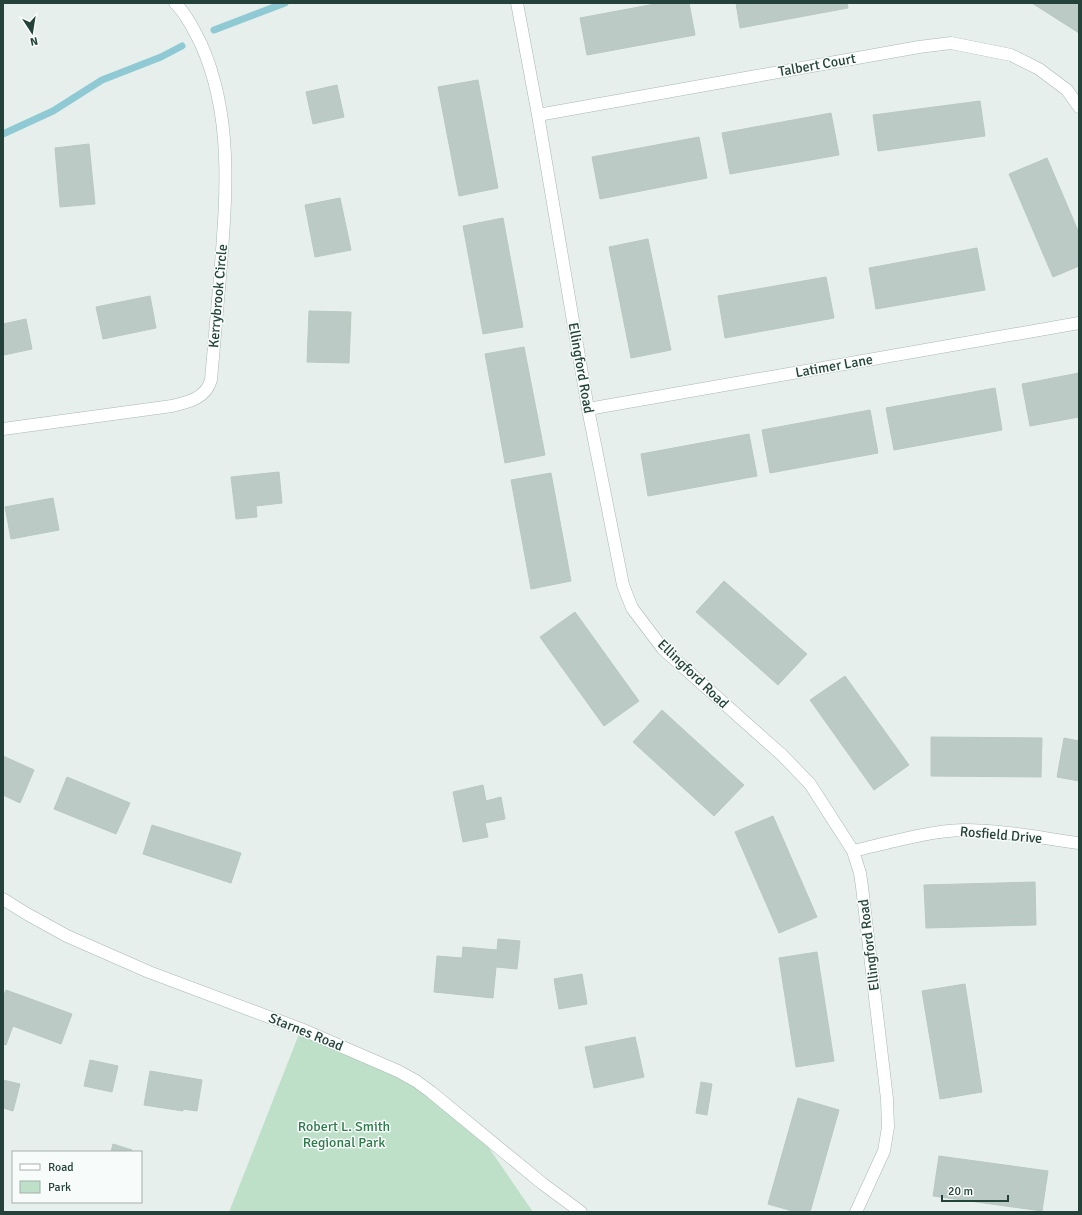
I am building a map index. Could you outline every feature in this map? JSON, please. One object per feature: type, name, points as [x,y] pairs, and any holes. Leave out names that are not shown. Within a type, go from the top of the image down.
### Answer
[{"type":"street","name":"Kerrybrook Circle","points":[[3,429],[172,406],[197,398],[205,392],[209,386],[211,380],[226,205],[224,141],[214,81],[207,58],[194,30],[175,3]]},
{"type":"street","name":"Ellingford Road","points":[[517,3],[538,116],[588,410],[623,585],[632,608],[663,648],[782,755],[810,784],[853,852],[860,873],[867,921],[886,1092],[888,1127],[884,1151],[857,1212]]},
{"type":"street","name":"Talbert Court","points":[[538,116],[920,47],[951,43],[1011,54],[1039,68],[1067,90],[1079,107]]},
{"type":"street","name":"Latimer Lane","points":[[588,410],[1079,323]]},
{"type":"street","name":"Rosfield Drive","points":[[853,852],[933,833],[962,830],[985,831],[1079,843]]},
{"type":"street","name":"Starnes Road","points":[[3,899],[67,936],[149,972],[301,1029],[404,1074],[431,1092],[531,1174],[581,1212]]},
{"type":"green space","name":"Robert L. Smith Regional Park","points":[[301,1029],[398,1071],[478,1132],[533,1212],[229,1212]]},
{"type":"building","points":[[660,3],[689,3],[695,35],[587,55],[580,18]]},
{"type":"building","points":[[736,3],[847,3],[848,8],[740,28]]},
{"type":"building","points":[[1032,3],[1079,3],[1079,33]]},
{"type":"building","points":[[478,80],[498,188],[459,196],[438,87]]},
{"type":"building","points":[[337,85],[344,117],[313,124],[306,92]]},
{"type":"building","points":[[980,101],[985,136],[878,151],[873,115]]},
{"type":"building","points":[[831,113],[839,155],[730,174],[722,133]]},
{"type":"building","points":[[699,137],[707,178],[600,199],[592,157]]},
{"type":"building","points":[[89,144],[95,204],[60,207],[55,148]]},
{"type":"building","points":[[1047,158],[1079,233],[1079,266],[1053,277],[1009,174]]},
{"type":"building","points":[[340,198],[351,250],[315,257],[305,205]]},
{"type":"building","points":[[503,218],[523,327],[483,334],[463,226]]},
{"type":"building","points":[[648,239],[671,350],[631,358],[609,247]]},
{"type":"building","points":[[977,248],[985,290],[876,309],[869,268]]},
{"type":"building","points":[[826,277],[834,318],[725,338],[718,296]]},
{"type":"building","points":[[150,296],[156,328],[103,339],[96,307]]},
{"type":"building","points":[[309,311],[351,312],[349,363],[307,362]]},
{"type":"building","points":[[26,319],[32,349],[4,355],[3,324]]},
{"type":"building","points":[[524,347],[545,455],[505,463],[485,354]]},
{"type":"building","points":[[1079,373],[1079,417],[1030,426],[1022,384]]},
{"type":"building","points":[[995,388],[1002,430],[894,450],[886,408]]},
{"type":"building","points":[[870,410],[878,453],[770,473],[762,430]]},
{"type":"building","points":[[749,434],[757,476],[648,496],[641,454]]},
{"type":"building","points":[[279,472],[282,503],[256,506],[257,517],[236,519],[231,477]]},
{"type":"building","points":[[551,473],[571,581],[531,589],[511,480]]},
{"type":"building","points":[[53,498],[59,530],[11,539],[5,507]]},
{"type":"building","points":[[724,581],[807,654],[778,685],[696,612]]},
{"type":"building","points":[[575,612],[639,701],[604,726],[540,637]]},
{"type":"building","points":[[845,676],[909,765],[874,790],[810,700]]},
{"type":"building","points":[[662,710],[744,785],[714,816],[633,742]]},
{"type":"building","points":[[931,737],[1042,738],[1041,777],[931,776]]},
{"type":"building","points":[[1064,738],[1079,741],[1079,781],[1057,777]]},
{"type":"building","points":[[3,756],[34,770],[20,803],[3,795]]},
{"type":"building","points":[[67,777],[130,803],[116,834],[54,809]]},
{"type":"building","points":[[483,785],[486,801],[501,797],[505,819],[485,823],[488,837],[463,842],[453,792]]},
{"type":"building","points":[[773,816],[817,917],[779,933],[735,832]]},
{"type":"building","points":[[152,825],[241,853],[231,883],[143,854]]},
{"type":"building","points":[[1035,882],[1036,925],[926,928],[924,885]]},
{"type":"building","points":[[498,939],[520,941],[517,969],[496,967],[493,998],[434,992],[437,956],[462,958],[463,947],[497,950]]},
{"type":"building","points":[[817,952],[834,1061],[796,1067],[779,958]]},
{"type":"building","points":[[582,974],[587,1004],[559,1009],[554,979]]},
{"type":"building","points":[[965,984],[982,1092],[940,1099],[922,991]]},
{"type":"building","points":[[6,990],[72,1014],[61,1044],[13,1026],[6,1045],[3,1044],[3,997]]},
{"type":"building","points":[[635,1037],[644,1077],[594,1088],[585,1047]]},
{"type":"building","points":[[90,1060],[118,1066],[112,1092],[84,1086]]},
{"type":"building","points":[[150,1071],[202,1080],[197,1111],[183,1109],[183,1111],[144,1105]]},
{"type":"building","points":[[3,1080],[20,1084],[13,1111],[3,1108]]},
{"type":"building","points":[[701,1082],[712,1084],[707,1115],[696,1113]]},
{"type":"building","points":[[798,1098],[839,1110],[810,1212],[796,1212],[768,1204]]},
{"type":"building","points":[[113,1144],[132,1150],[132,1151],[111,1151]]},
{"type":"building","points":[[939,1156],[1048,1171],[1042,1211],[933,1196]]},
{"type":"waterway","points":[[214,30],[285,3]]},
{"type":"waterway","points":[[3,134],[53,111],[102,80],[161,57],[182,46]]}]
